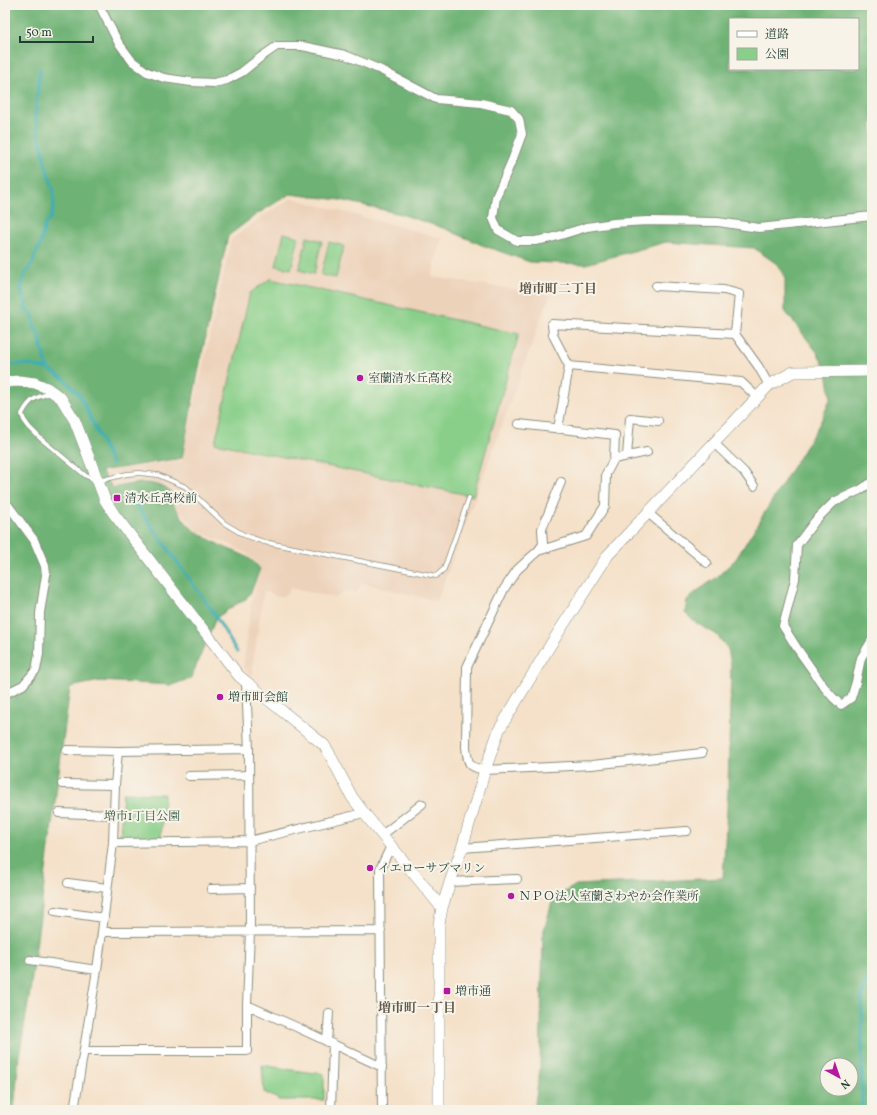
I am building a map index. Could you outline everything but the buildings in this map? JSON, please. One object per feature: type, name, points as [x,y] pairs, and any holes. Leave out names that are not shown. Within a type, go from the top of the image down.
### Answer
[{"type":"street","points":[[99,5],[118,42],[132,60],[146,72],[164,78],[191,82],[214,83],[227,80],[242,72],[277,46],[302,46],[345,55],[381,70],[436,99],[481,103],[511,110],[519,119],[522,134],[496,197],[493,218],[498,230],[517,240],[535,241],[587,228],[640,222],[718,222],[759,228],[872,216]]},
{"type":"street","points":[[656,286],[724,290],[739,294],[735,334],[758,366],[769,385]]},
{"type":"street","points":[[558,429],[569,366],[553,335],[552,324],[735,334]]},
{"type":"street","points":[[569,366],[741,382],[758,396]]},
{"type":"street","points":[[439,1110],[439,924],[450,882],[499,730],[551,644],[608,555],[769,385],[793,372],[872,371]]},
{"type":"street","points":[[5,382],[19,381],[35,383],[47,388],[61,398],[75,421],[105,500],[114,514],[239,676],[324,745],[352,797],[442,908]]},
{"type":"street","points":[[627,456],[630,418],[658,421]]},
{"type":"street","points":[[519,424],[615,435],[614,459],[606,474],[605,506],[586,536],[538,551],[530,556],[517,570],[504,589],[467,667],[466,747],[468,760],[471,766],[485,770],[592,765],[702,753]]},
{"type":"street","points":[[714,443],[744,472],[754,486]]},
{"type":"street","points":[[614,459],[647,452]]},
{"type":"street","points":[[538,551],[543,544],[542,529],[561,482]]},
{"type":"street","points":[[872,482],[860,490],[834,502],[815,521],[797,545],[795,579],[783,626],[825,689],[841,705],[851,698],[861,658],[872,640]]},
{"type":"street","points":[[5,501],[34,540],[45,566],[46,575],[40,612],[39,654],[36,670],[23,685],[5,694]]},
{"type":"street","points":[[648,513],[707,564]]},
{"type":"street","points":[[84,1051],[247,1051],[250,888],[249,749],[246,682]]},
{"type":"street","points":[[66,750],[118,751],[249,749]]},
{"type":"street","points":[[74,1110],[104,918],[113,843],[118,751]]},
{"type":"street","points":[[188,776],[249,775]]},
{"type":"street","points":[[62,784],[115,785]]},
{"type":"street","points":[[382,835],[422,804]]},
{"type":"street","points":[[59,813],[114,815]]},
{"type":"street","points":[[113,843],[249,841],[364,813]]},
{"type":"street","points":[[462,848],[687,831]]},
{"type":"street","points":[[382,1110],[380,869],[391,846]]},
{"type":"street","points":[[450,882],[517,879]]},
{"type":"street","points":[[68,882],[107,888]]},
{"type":"street","points":[[211,889],[250,888]]},
{"type":"street","points":[[55,911],[104,918]]},
{"type":"street","points":[[102,932],[381,931]]},
{"type":"street","points":[[30,960],[97,970]]},
{"type":"street","points":[[247,1006],[382,1067]]},
{"type":"street","points":[[328,1013],[331,1110]]},
{"type":"lane","points":[[54,393],[33,398],[22,414],[24,420],[41,439],[86,476],[98,482],[127,474],[139,473],[158,475],[186,487],[224,523],[244,535],[264,542],[436,576],[444,569],[469,498]]},
{"type":"shaded area","name":"室蘭清水丘高校","points":[[292,198],[442,238],[432,277],[550,295],[437,601],[362,583],[356,593],[344,590],[342,594],[335,598],[290,588],[289,592],[285,595],[277,597],[269,592],[266,593],[264,590],[251,677],[243,667],[252,598],[261,569],[257,563],[246,553],[197,530],[175,505],[179,494],[163,485],[140,479],[114,486],[104,473],[182,461],[231,239],[260,218]]},
{"type":"green space","points":[[5,5],[872,5],[872,1110],[534,1110],[540,1070],[543,934],[553,899],[576,885],[723,878],[728,790],[731,665],[728,649],[716,634],[696,623],[685,613],[687,600],[716,578],[736,559],[820,423],[831,398],[827,371],[817,352],[785,311],[785,278],[777,264],[754,248],[666,242],[586,264],[530,262],[482,245],[446,229],[401,214],[341,200],[290,194],[257,214],[228,236],[200,362],[182,458],[101,471],[113,488],[131,484],[146,483],[161,486],[168,490],[177,496],[173,504],[190,527],[216,543],[250,559],[260,569],[251,592],[244,601],[238,603],[216,618],[191,678],[172,685],[100,681],[70,687],[30,992],[19,1057],[14,1110],[5,1110]]},
{"type":"green space","points":[[284,233],[299,237],[291,269],[276,266]]},
{"type":"green space","points":[[307,237],[322,241],[314,274],[299,270]]},
{"type":"green space","points":[[329,242],[344,246],[336,278],[321,275]]},
{"type":"green space","points":[[270,279],[519,334],[473,496],[215,443],[250,293]]},
{"type":"green space","name":"増市1丁目公園","points":[[123,793],[164,794],[161,838],[120,838]]},
{"type":"green space","points":[[262,1065],[324,1074],[324,1100],[280,1100],[264,1092]]},
{"type":"waterway","points":[[40,68],[35,117],[47,171],[53,188],[54,204],[51,218],[45,224],[40,245],[33,262],[23,278],[21,286],[23,298],[26,303],[26,310],[33,315],[34,327],[39,334],[48,369]]},
{"type":"waterway","points":[[5,365],[26,364],[48,369],[64,379],[80,396],[112,464]]},
{"type":"waterway","points":[[135,503],[213,612],[237,652]]},
{"type":"waterway","points":[[862,1110],[862,997],[864,986],[872,974]]},
{"type":"place","name":"室蘭清水丘高校","points":[[360,378]]},
{"type":"place","name":"清水丘高校前","points":[[117,498]]},
{"type":"place","name":"増市町会館","points":[[220,697]]},
{"type":"place","name":"イエローサブマリン","points":[[370,868]]},
{"type":"place","name":"ＮＰＯ法人室蘭さわやか会作業所","points":[[511,896]]},
{"type":"place","name":"増市通","points":[[447,991]]},
{"type":"district","name":"増市町二丁目","points":[[558,288]]},
{"type":"district","name":"増市町一丁目","points":[[417,1007]]}]
